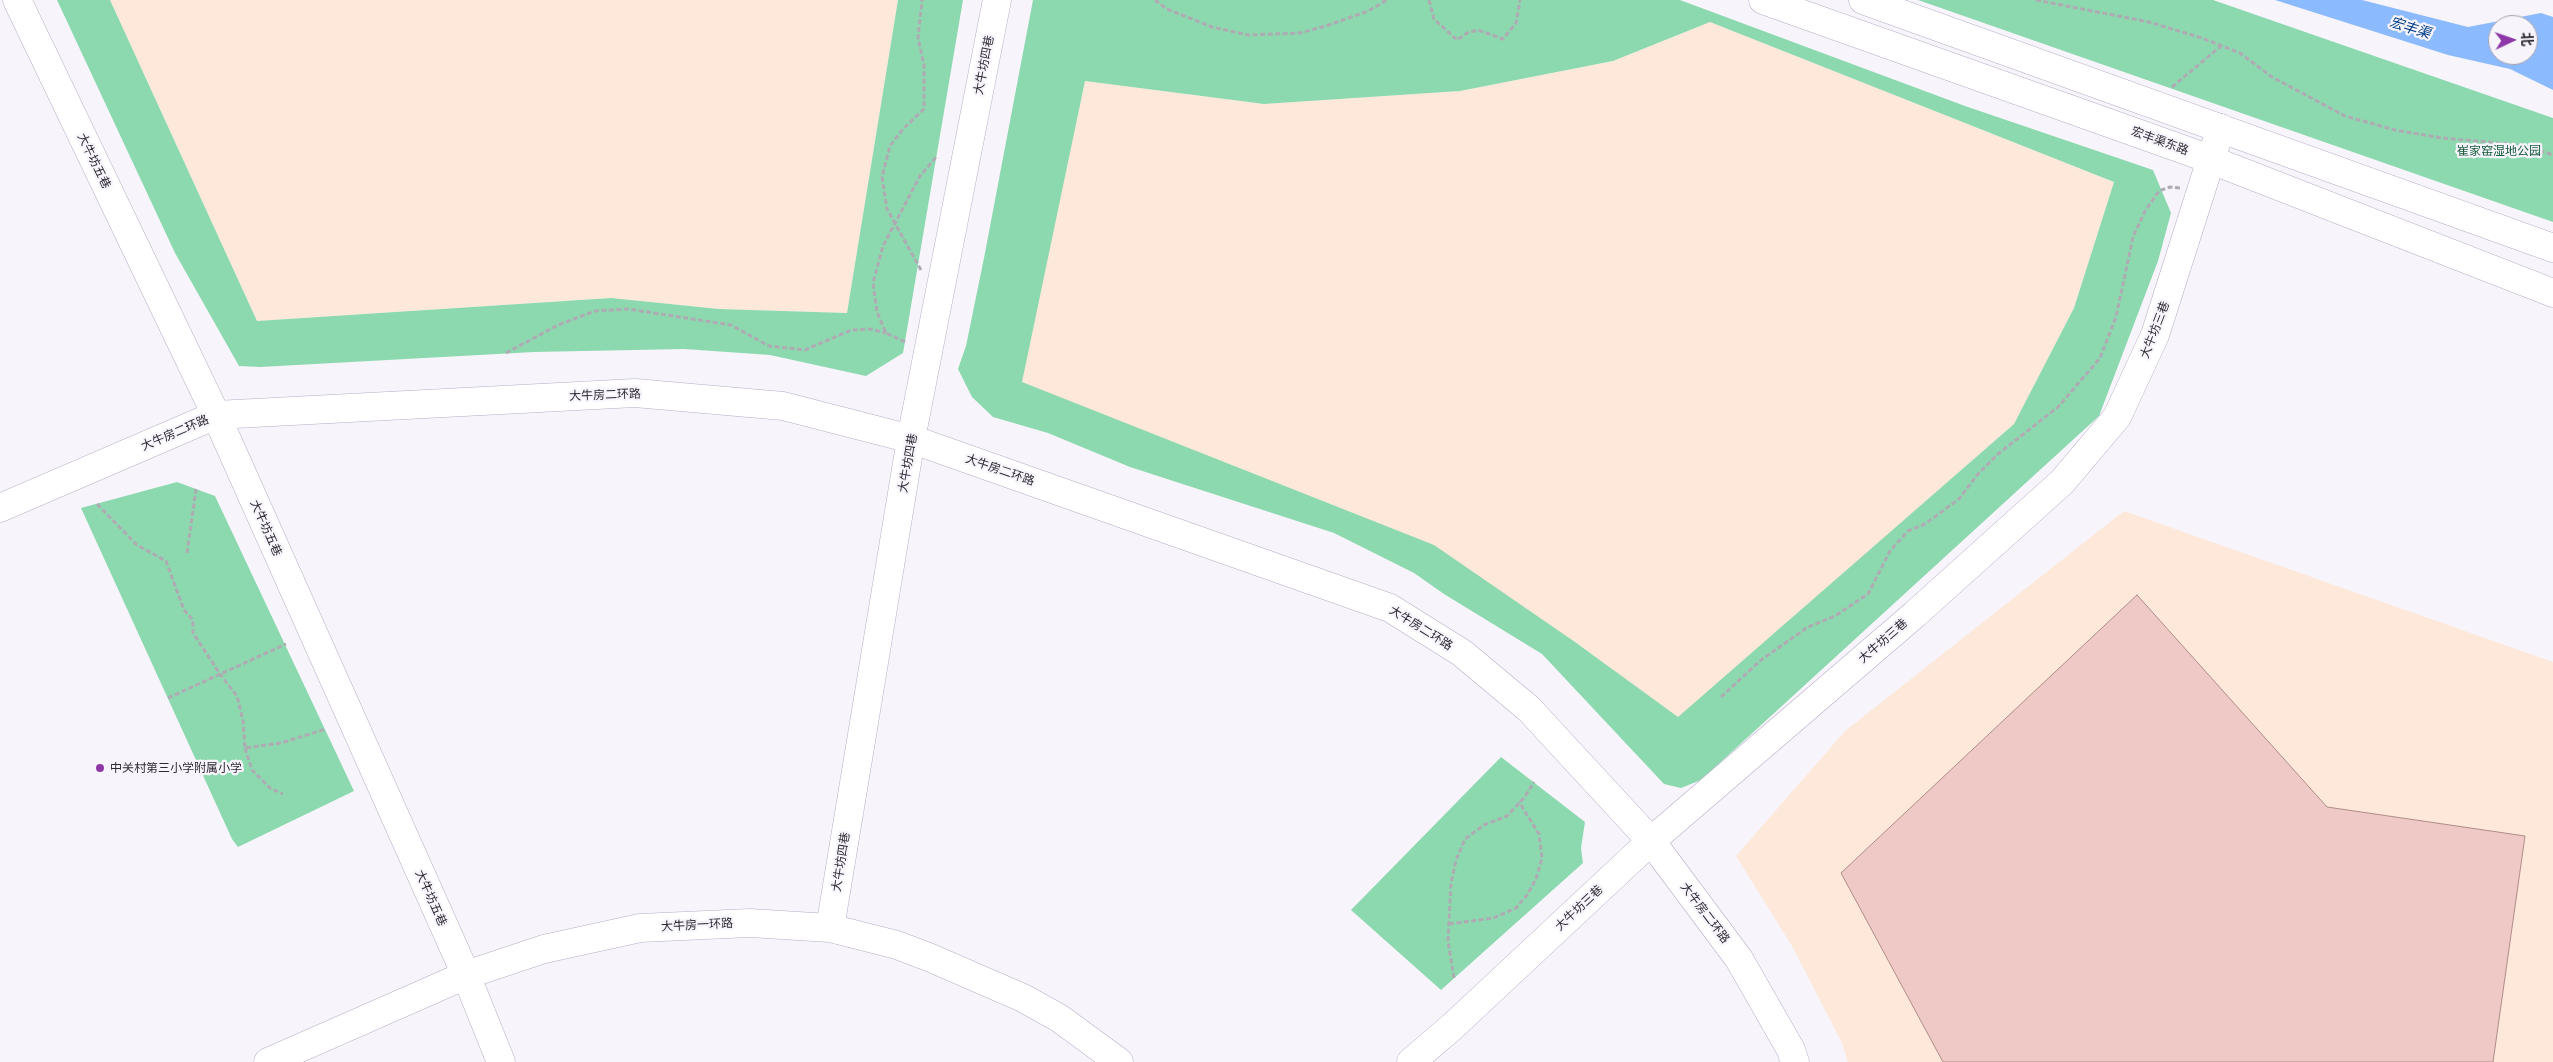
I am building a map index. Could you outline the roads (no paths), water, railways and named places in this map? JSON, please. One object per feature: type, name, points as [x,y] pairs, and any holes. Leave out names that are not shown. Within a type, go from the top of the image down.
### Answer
[{"type":"street","name":"大牛坊五巷","points":[[17,0],[216,415],[466,975],[502,1062]]},
{"type":"street","name":"大牛坊四巷","points":[[830,928],[912,439],[997,0]]},
{"type":"street","name":"宏丰渠东路","points":[[1763,0],[2210,160],[2553,293]]},
{"type":"street","points":[[1863,0],[2553,248]]},
{"type":"street","name":"大牛坊三巷","points":[[1411,1062],[1453,1026],[1651,841],[1914,615],[2062,482],[2117,417],[2155,335],[2221,128]]},
{"type":"street","name":"大牛房二环路","points":[[0,508],[216,415],[635,393],[783,406],[912,439],[1390,608],[1462,654],[1529,709],[1651,841],[1739,959],[1791,1050],[1795,1062]]},
{"type":"street","name":"大牛房一环路","points":[[268,1062],[466,975],[544,948],[640,928],[750,922],[830,928],[897,946],[979,977],[1059,1018],[1119,1062]]},
{"type":"water","name":"宏丰渠","points":[[2275,0],[2362,0],[2468,27],[2488,23],[2488,64],[2448,55]]},
{"type":"water","points":[[2541,13],[2553,17],[2553,90],[2510,69],[2492,65],[2538,65],[2538,15],[2531,15]]},
{"type":"place","name":"中关村第三小学附属小学","points":[[100,768]]},
{"type":"park label","name":"崔家窑湿地公园","points":[[2499,151]]}]
